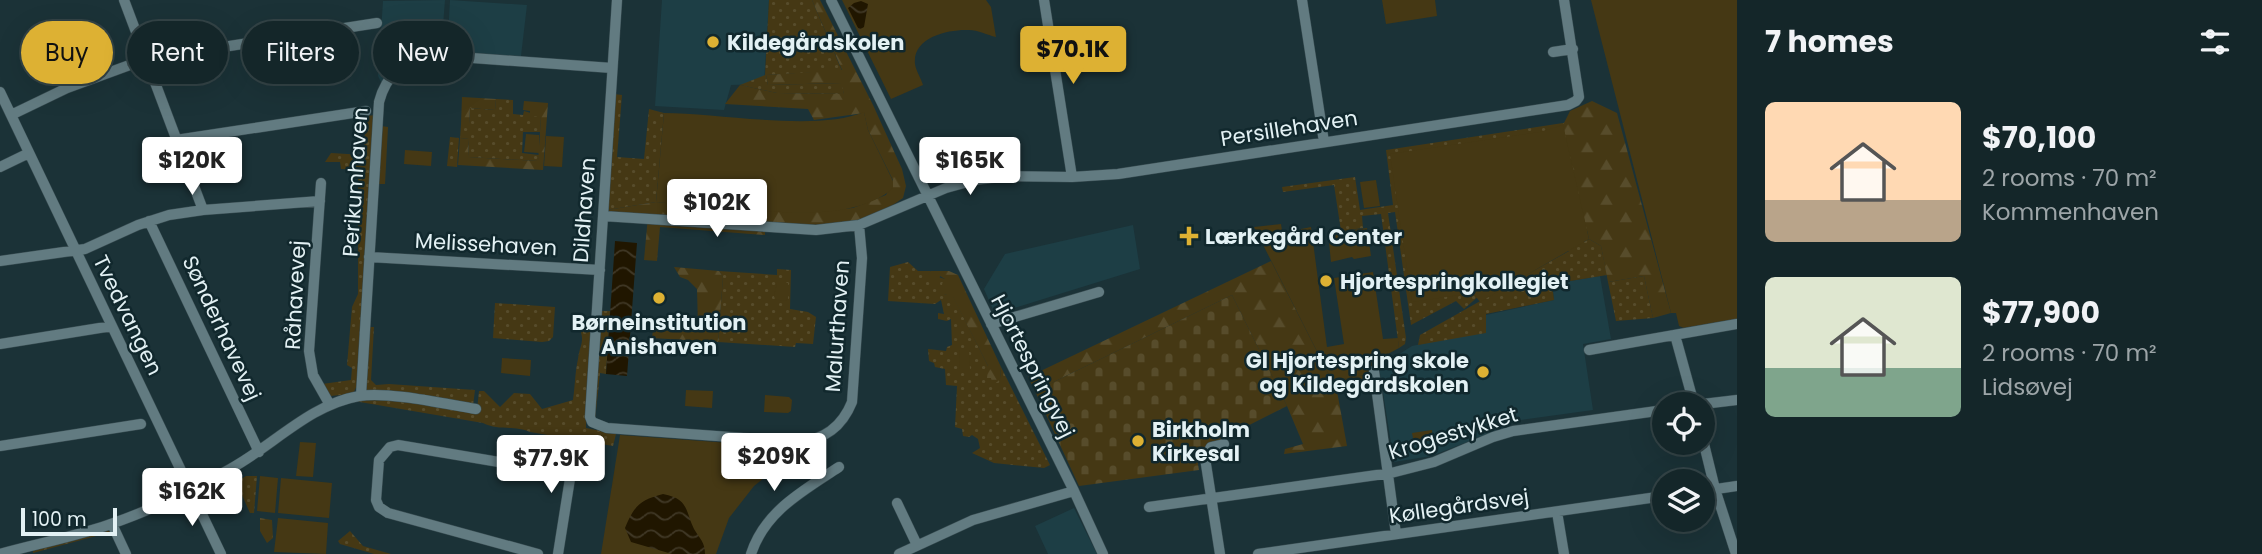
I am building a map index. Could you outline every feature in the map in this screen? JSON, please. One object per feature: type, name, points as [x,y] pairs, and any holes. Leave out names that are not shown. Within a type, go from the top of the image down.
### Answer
[{"type":"street","points":[[124,0],[132,21]]},
{"type":"street","name":"Dildhaven","points":[[592,422],[590,417],[617,0]]},
{"type":"street","name":"Hjortespringvej","points":[[831,0],[1104,554]]},
{"type":"street","points":[[1044,0],[1072,177]]},
{"type":"street","points":[[1302,0],[1324,142]]},
{"type":"street","points":[[1553,52],[1573,49],[1564,0]]},
{"type":"street","points":[[228,46],[373,24]]},
{"type":"street","name":"Persillehaven","points":[[929,196],[975,180],[1006,176],[1072,177],[1118,174],[1568,105],[1579,97],[1573,49]]},
{"type":"street","name":"Perikumhaven","points":[[361,395],[379,102],[382,90],[397,69],[419,57],[432,55],[612,68]]},
{"type":"street","points":[[11,115],[67,89],[127,66]]},
{"type":"street","points":[[155,84],[203,211]]},
{"type":"street","name":"Tvedvangen","points":[[0,92],[221,554]]},
{"type":"street","points":[[176,140],[366,111]]},
{"type":"street","points":[[0,167],[29,153]]},
{"type":"street","name":"Råhavevej","points":[[321,183],[309,351],[313,374],[330,405]]},
{"type":"street","name":"Malurthaven","points":[[603,216],[831,229],[859,225],[929,196]]},
{"type":"street","points":[[0,261],[76,251],[149,221],[203,211],[320,201]]},
{"type":"street","name":"Sønderhavevej","points":[[149,221],[259,452]]},
{"type":"street","name":"Malurthaven","points":[[592,422],[607,428],[798,442],[808,442],[828,434],[843,420],[852,402],[862,258],[859,225]]},
{"type":"street","name":"Melissehaven","points":[[369,257],[600,270]]},
{"type":"street","points":[[991,324],[1099,292]]},
{"type":"street","points":[[1589,350],[1737,324]]},
{"type":"street","points":[[0,344],[112,326]]},
{"type":"street","points":[[1675,335],[1690,392]]},
{"type":"street","points":[[1374,371],[1396,534]]},
{"type":"street","points":[[0,554],[28,550],[112,524],[190,489],[259,452],[311,414],[361,395],[382,395],[476,409]]},
{"type":"street","points":[[1715,403],[1737,400]]},
{"type":"street","name":"Krogestykket","points":[[1149,507],[1387,474],[1434,462],[1513,431],[1652,412]]},
{"type":"street","points":[[0,446],[141,424]]},
{"type":"street","points":[[558,554],[576,441]]},
{"type":"street","points":[[1220,554],[1205,454],[1211,447],[1224,444]]},
{"type":"street","points":[[538,554],[388,513],[376,500],[379,460],[390,447],[398,445],[570,474]]},
{"type":"street","points":[[751,554],[760,533],[776,512],[839,467]]},
{"type":"street","points":[[1736,554],[1715,489],[1737,486]]},
{"type":"street","points":[[899,554],[973,520],[1074,491]]},
{"type":"street","name":"Køllegårdsvej","points":[[1258,554],[1652,498]]},
{"type":"street","points":[[897,503],[917,545]]},
{"type":"street","points":[[1557,512],[1564,554]]},
{"type":"street","points":[[112,524],[126,554]]},
{"type":"shaded area","points":[[445,0],[443,21],[382,21],[383,1]]},
{"type":"shaded area","points":[[450,0],[527,5],[521,56],[473,54],[473,21],[449,21]]},
{"type":"shaded area","name":"Kildegårdskolen","points":[[662,0],[769,0],[764,84],[731,85],[724,110],[655,106]]},
{"type":"shaded area","points":[[1133,225],[1140,269],[995,314],[984,289],[1005,254]]},
{"type":"shaded area","name":"Gl Hjortespring skole og Kildegårdskolen","points":[[1600,276],[1611,339],[1583,344],[1593,410],[1506,422],[1504,428],[1431,456],[1394,462],[1379,367],[1412,346],[1441,340],[1486,315],[1554,300],[1552,284]]},
{"type":"shaded area","points":[[1074,508],[1097,554],[1048,554],[1035,526]]},
{"type":"green space","points":[[769,0],[812,0],[842,71],[766,75],[768,85],[842,83],[844,94],[777,93],[740,85],[765,75]]},
{"type":"green space","points":[[812,0],[820,0],[873,105],[902,169],[906,186],[903,198],[875,215],[848,223],[765,223],[765,235],[660,227],[657,261],[644,260],[648,216],[607,210],[656,202],[768,211],[823,211],[853,208],[886,195],[893,180],[868,130],[864,113],[814,120],[808,109],[725,104],[740,85],[777,93],[844,94],[841,83],[768,85],[766,75],[842,70]]},
{"type":"green space","points":[[842,0],[986,0],[991,7],[996,37],[961,30],[933,36],[919,47],[916,55],[916,69],[923,85],[891,99]]},
{"type":"green space","points":[[1382,0],[1435,0],[1437,16],[1386,24]]},
{"type":"green space","points":[[1591,0],[1737,0],[1737,319],[1684,328],[1679,326],[1676,313],[1671,313]]},
{"type":"green space","points":[[614,94],[622,95],[617,157],[644,159],[649,109],[664,113],[656,202],[607,210]]},
{"type":"green space","points":[[462,97],[496,99],[495,110],[470,108],[469,125],[461,124]]},
{"type":"green space","points":[[496,99],[513,100],[513,114],[523,115],[524,111],[541,116],[540,132],[523,132],[522,153],[539,155],[538,161],[468,157],[469,139],[460,138],[461,124],[469,124],[470,108],[495,110]]},
{"type":"green space","points":[[524,101],[548,103],[543,170],[458,165],[460,138],[469,139],[468,157],[538,161],[541,117],[530,116],[530,111],[523,110]]},
{"type":"green space","points":[[1592,101],[1617,113],[1671,313],[1653,318],[1644,276],[1608,282],[1601,246],[1589,239],[1563,125],[1570,111]]},
{"type":"green space","points":[[864,112],[868,130],[893,181],[893,188],[877,199],[859,206],[816,212],[656,202],[664,113],[821,121]]},
{"type":"green space","points":[[376,115],[358,383],[353,394],[330,396],[322,384],[351,380],[352,368],[347,365],[352,307],[358,294],[358,170],[341,169],[340,162],[325,162],[331,153],[364,155],[365,122],[358,121],[357,117]]},
{"type":"green space","points":[[1576,121],[1595,195],[1584,242],[1589,239],[1601,246],[1607,275],[1552,284],[1554,300],[1486,314],[1486,333],[1418,345],[1420,335],[1569,251],[1531,250],[1464,309],[1456,301],[1411,325],[1395,212],[1388,213],[1406,338],[1405,344],[1399,348],[1381,214],[1362,216],[1363,228],[1341,231],[1334,185],[1283,192],[1282,187],[1355,177],[1360,210],[1393,205],[1386,150]]},
{"type":"green space","points":[[1563,125],[1589,239],[1480,302],[1473,293],[1412,302],[1390,154],[1540,132]]},
{"type":"green space","points":[[381,126],[388,127],[385,184],[377,184]]},
{"type":"green space","points":[[526,134],[539,135],[539,153],[524,152]]},
{"type":"green space","points":[[546,136],[564,137],[562,167],[544,166]]},
{"type":"green space","points":[[450,137],[459,138],[457,167],[447,166]]},
{"type":"green space","points":[[405,150],[432,152],[431,166],[404,164]]},
{"type":"green space","points":[[1376,180],[1380,206],[1364,208],[1360,182]]},
{"type":"green space","points":[[1281,224],[1283,237],[1301,235],[1301,229],[1311,227],[1327,347],[1344,344],[1334,278],[1373,272],[1383,339],[1398,338],[1399,348],[1373,362],[1370,374],[1332,381],[1254,227]]},
{"type":"green space","points":[[1367,228],[1371,256],[1331,262],[1328,233]]},
{"type":"green space","points":[[1271,261],[1332,381],[1370,374],[1371,386],[1337,391],[1347,446],[1284,454],[1285,449],[1303,444],[1232,295],[1035,391],[1028,377]]},
{"type":"green space","points":[[908,262],[918,271],[931,271],[928,274],[945,279],[944,294],[953,296],[988,366],[1000,379],[1001,367],[1050,465],[1044,468],[994,463],[972,453],[980,448],[978,439],[972,435],[963,436],[962,429],[955,427],[957,386],[946,385],[945,369],[935,367],[934,363],[929,361],[928,349],[946,351],[947,347],[952,345],[951,319],[938,319],[938,313],[944,314],[941,300],[935,304],[888,301],[890,267]]},
{"type":"green space","points":[[674,267],[719,271],[723,277],[718,342],[652,338],[653,330],[694,332],[698,326],[697,289],[688,280],[680,277]]},
{"type":"green space","points":[[777,269],[791,270],[790,309],[808,312],[816,317],[813,344],[796,343],[795,347],[718,342],[723,277],[719,271],[777,275]]},
{"type":"green space","points":[[949,271],[958,275],[1001,367],[1000,379],[997,382],[987,378],[988,366],[953,297],[944,294],[942,284],[945,279],[940,276],[939,281],[929,278],[928,273]]},
{"type":"green space","points":[[1644,276],[1653,318],[1616,321],[1608,282]]},
{"type":"green space","points":[[777,283],[788,283],[788,299],[785,301],[775,299]]},
{"type":"green space","points":[[1232,295],[1287,406],[1196,452],[1199,470],[1079,486],[1035,391]]},
{"type":"green space","points":[[495,303],[555,307],[553,337],[542,342],[493,338]]},
{"type":"green space","points":[[593,311],[610,311],[606,374],[600,373],[595,421],[586,420],[586,428],[616,434],[613,446],[354,401],[381,397],[477,410],[479,391],[484,391],[500,407],[514,393],[530,394],[542,409],[573,400],[582,339],[578,325],[591,326]]},
{"type":"green space","points":[[367,327],[374,327],[371,380],[376,385],[475,390],[473,406],[364,391]]},
{"type":"green space","points":[[959,350],[969,350],[970,369],[960,369]]},
{"type":"green space","points":[[502,358],[531,360],[530,376],[501,373]]},
{"type":"green space","points":[[686,390],[713,391],[712,408],[685,406]]},
{"type":"green space","points":[[765,395],[789,397],[792,400],[791,411],[764,412]]},
{"type":"green space","points":[[1432,430],[1433,440],[1414,443],[1412,433]]},
{"type":"green space","points":[[620,435],[799,448],[800,462],[783,463],[754,486],[729,518],[716,554],[601,554]]},
{"type":"green space","points":[[300,442],[316,443],[313,477],[296,476]]},
{"type":"green space","points":[[246,476],[257,476],[254,513],[250,513],[236,482]]},
{"type":"green space","points":[[260,476],[278,478],[275,513],[257,511]]},
{"type":"green space","points":[[281,478],[332,483],[329,518],[278,513]]},
{"type":"green space","points":[[260,518],[272,520],[273,538],[267,543],[260,531]]},
{"type":"green space","points":[[278,518],[328,523],[326,554],[274,552]]},
{"type":"green space","points":[[106,529],[111,532],[33,553],[35,548]]},
{"type":"green space","points":[[350,531],[363,546],[391,554],[374,554],[340,544],[338,541]]},
{"type":"water","points":[[861,1],[868,4],[864,27],[859,30],[848,8]]},
{"type":"water","points":[[615,241],[637,243],[627,376],[606,374]]},
{"type":"water","points":[[663,494],[678,499],[685,506],[703,543],[705,554],[672,554],[631,542],[625,528],[632,514],[643,502]]},
{"type":"place","name":"Kildegårdskolen","points":[[713,42]]},
{"type":"place","name":"Lærkegård Center","points":[[1189,236]]},
{"type":"place","name":"Hjortespringkollegiet","points":[[1326,281]]},
{"type":"place","name":"Børneinstitution Anishaven","points":[[659,298]]},
{"type":"place","name":"Gl Hjortespring skole og Kildegårdskolen","points":[[1483,372]]},
{"type":"place","name":"Birkholm Kirkesal","points":[[1138,441]]}]
